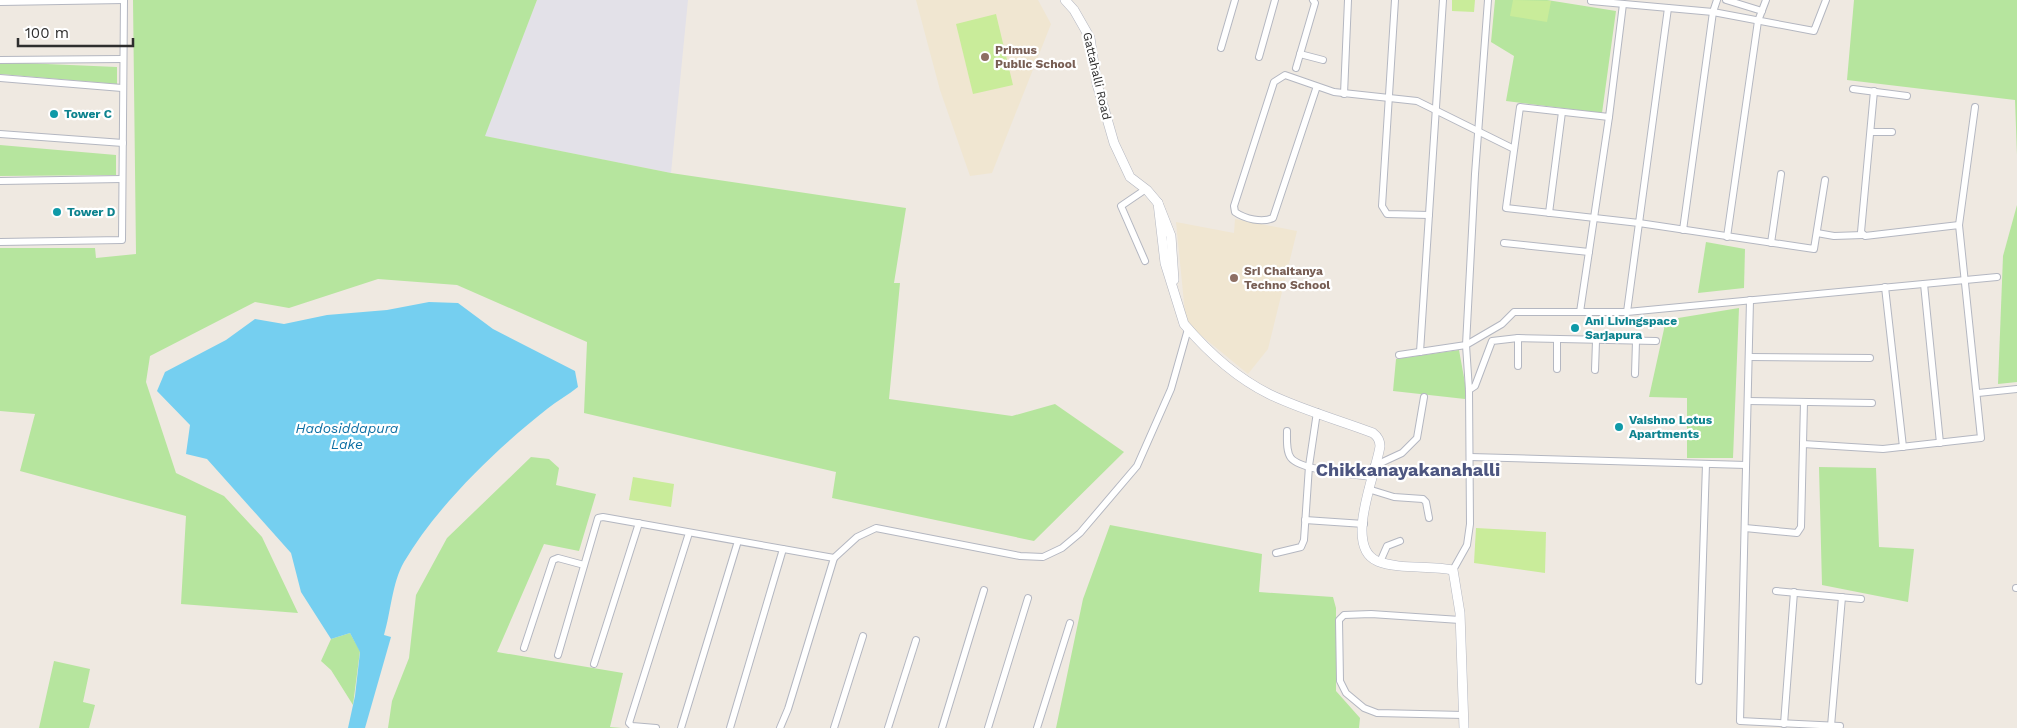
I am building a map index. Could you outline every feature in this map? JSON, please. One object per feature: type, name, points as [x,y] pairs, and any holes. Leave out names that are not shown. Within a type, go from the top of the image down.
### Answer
[{"type":"main road","name":"Gattahalli Road","points":[[1065,0],[1074,10],[1090,38],[1097,84],[1114,143],[1130,177],[1146,189],[1158,203],[1165,263],[1184,324],[1188,329]]},
{"type":"main road","points":[[1188,329],[1214,355],[1251,384],[1286,402],[1373,433],[1378,437],[1380,446],[1368,489],[1364,524],[1365,549],[1368,554],[1380,562],[1453,570],[1460,620],[1464,728]]},
{"type":"street","points":[[0,2],[124,0],[122,240],[0,242]]},
{"type":"street","points":[[1221,48],[1234,0]]},
{"type":"street","points":[[1259,57],[1275,0]]},
{"type":"street","points":[[1296,68],[1315,3],[1313,0]]},
{"type":"street","points":[[1344,94],[1348,0]]},
{"type":"street","points":[[1394,0],[1383,210],[1387,214],[1429,215]]},
{"type":"street","points":[[1420,352],[1443,0]]},
{"type":"street","points":[[1453,570],[1467,545],[1470,524],[1469,390],[1466,345],[1478,131],[1488,0]]},
{"type":"street","points":[[1683,230],[1713,12],[1717,0]]},
{"type":"street","points":[[1726,0],[1762,11]]},
{"type":"street","points":[[1727,237],[1758,21],[1766,0]]},
{"type":"street","points":[[1592,1],[1713,12],[1814,31],[1826,0]]},
{"type":"street","points":[[1580,312],[1609,117],[1623,4]]},
{"type":"street","points":[[1627,312],[1668,8]]},
{"type":"street","points":[[1300,54],[1323,60]]},
{"type":"street","points":[[0,60],[124,59]]},
{"type":"street","points":[[1317,86],[1273,218],[1268,220],[1242,217],[1235,212],[1234,206],[1274,82],[1285,75],[1344,94],[1417,101],[1514,149]]},
{"type":"street","points":[[0,78],[122,88]]},
{"type":"street","points":[[1853,89],[1907,96]]},
{"type":"street","points":[[1863,234],[1861,232],[1874,91]]},
{"type":"street","points":[[1609,117],[1520,107],[1506,208],[1639,223],[1814,249],[1825,180]]},
{"type":"street","points":[[1803,444],[1883,449],[1981,438],[1978,393],[1959,225],[1975,107]]},
{"type":"street","points":[[1549,213],[1562,112]]},
{"type":"street","points":[[1871,132],[1892,132]]},
{"type":"street","points":[[0,134],[123,143]]},
{"type":"street","points":[[1771,243],[1781,174]]},
{"type":"street","points":[[0,181],[122,179]]},
{"type":"street","points":[[1145,261],[1121,206],[1146,189]]},
{"type":"street","points":[[1817,233],[1834,236],[1959,225]]},
{"type":"street","points":[[1504,243],[1589,252]]},
{"type":"street","points":[[1399,355],[1466,345],[1502,324],[1514,312],[1627,312],[1997,277]]},
{"type":"street","points":[[1924,284],[1940,443]]},
{"type":"street","points":[[1886,287],[1903,447]]},
{"type":"street","points":[[1750,300],[1740,720],[1840,726]]},
{"type":"street","points":[[780,728],[788,709],[834,558],[857,537],[876,528],[1020,556],[1043,557],[1062,548],[1080,533],[1137,466],[1171,388],[1186,344],[1188,329]]},
{"type":"street","points":[[1469,390],[1475,386],[1492,341],[1518,338],[1656,341]]},
{"type":"street","points":[[1518,338],[1518,366]]},
{"type":"street","points":[[1557,369],[1558,339]]},
{"type":"street","points":[[1595,370],[1596,340]]},
{"type":"street","points":[[1635,374],[1636,341]]},
{"type":"street","points":[[1749,357],[1870,358]]},
{"type":"street","points":[[1978,393],[2017,389]]},
{"type":"street","points":[[1374,466],[1402,452],[1418,438],[1424,397]]},
{"type":"street","points":[[1748,401],[1872,403]]},
{"type":"street","points":[[1745,528],[1799,531],[1801,527],[1804,402]]},
{"type":"street","points":[[1276,553],[1301,547],[1304,540],[1309,466],[1317,412]]},
{"type":"street","points":[[1287,431],[1290,457],[1302,465],[1371,477]]},
{"type":"street","points":[[1470,458],[1746,465]]},
{"type":"street","points":[[1699,681],[1706,464]]},
{"type":"street","points":[[1368,489],[1394,497],[1423,499],[1426,502],[1429,518]]},
{"type":"street","points":[[558,655],[598,518],[834,558]]},
{"type":"street","points":[[1305,520],[1364,524]]},
{"type":"street","points":[[594,664],[639,524]]},
{"type":"street","points":[[656,728],[632,726],[630,723],[689,533]]},
{"type":"street","points":[[1380,562],[1387,546],[1400,540]]},
{"type":"street","points":[[681,728],[738,541]]},
{"type":"street","points":[[730,728],[783,549]]},
{"type":"street","points":[[524,648],[553,560],[558,558],[584,565]]},
{"type":"street","points":[[942,728],[984,590]]},
{"type":"street","points":[[1776,591],[1861,599]]},
{"type":"street","points":[[1784,724],[1794,592]]},
{"type":"street","points":[[1831,726],[1842,597]]},
{"type":"street","points":[[988,728],[1028,598]]},
{"type":"street","points":[[1460,620],[1371,614],[1344,615],[1339,620],[1340,681],[1346,693],[1371,712],[1464,715]]},
{"type":"street","points":[[1037,728],[1070,623]]},
{"type":"street","points":[[834,728],[863,636]]},
{"type":"street","points":[[888,728],[916,640]]},
{"type":"shaded area","points":[[537,0],[688,0],[671,173],[484,136]]},
{"type":"shaded area","name":"Primus Public School","points":[[916,0],[1038,0],[1051,24],[992,173],[970,176],[940,90]]},
{"type":"shaded area","name":"Sri Chaitanya Techno School","points":[[1235,219],[1297,231],[1268,349],[1248,374],[1186,323],[1176,222],[1234,233]]},
{"type":"green space","points":[[133,0],[537,0],[485,136],[671,173],[906,208],[894,283],[900,283],[889,399],[1012,416],[1055,404],[1124,452],[1034,541],[832,498],[836,472],[584,413],[587,342],[457,285],[378,279],[289,308],[255,302],[150,356],[146,382],[176,473],[224,496],[262,537],[298,613],[181,604],[186,516],[20,471],[35,414],[0,411],[0,248],[95,248],[96,258],[136,254]]},
{"type":"green space","points":[[1452,0],[1475,0],[1474,12],[1452,11]]},
{"type":"green space","points":[[1495,0],[1547,0],[1616,11],[1602,113],[1506,101],[1514,56],[1491,42]]},
{"type":"green space","points":[[1513,0],[1551,1],[1547,22],[1510,16]]},
{"type":"green space","points":[[1854,0],[2017,0],[2017,155],[2015,100],[1847,80]]},
{"type":"green space","points":[[996,14],[1013,85],[973,94],[956,24]]},
{"type":"green space","points":[[0,62],[117,67],[117,84],[0,74]]},
{"type":"green space","points":[[0,145],[116,155],[116,175],[0,176]]},
{"type":"green space","points":[[2017,205],[2017,382],[1998,384],[2003,256]]},
{"type":"green space","points":[[1706,242],[1745,249],[1744,288],[1698,293]]},
{"type":"green space","points":[[1739,308],[1733,458],[1687,458],[1687,398],[1649,397],[1666,320]]},
{"type":"green space","points":[[1459,350],[1467,394],[1465,399],[1393,391],[1396,359]]},
{"type":"green space","points":[[531,457],[549,459],[559,468],[556,485],[596,494],[579,551],[544,544],[497,652],[623,673],[610,727],[622,728],[388,728],[392,701],[409,658],[416,595],[447,538]]},
{"type":"green space","points":[[1819,467],[1876,468],[1879,547],[1914,549],[1908,602],[1822,585]]},
{"type":"green space","points":[[633,477],[674,484],[671,507],[629,500]]},
{"type":"green space","points":[[1110,525],[1262,554],[1259,592],[1333,597],[1336,608],[1336,691],[1360,718],[1359,728],[1056,728],[1083,599]]},
{"type":"green space","points":[[1476,528],[1546,532],[1545,573],[1474,563]]},
{"type":"green space","points":[[350,633],[360,651],[353,705],[331,670],[321,661],[331,639]]},
{"type":"green space","points":[[54,661],[90,669],[83,702],[95,705],[89,728],[39,728]]},
{"type":"water","name":"Hadosiddapura Lake","points":[[429,302],[458,303],[493,329],[575,371],[578,387],[551,406],[488,460],[450,500],[418,541],[404,562],[394,588],[384,635],[391,637],[365,728],[348,728],[355,696],[360,652],[350,633],[331,639],[301,592],[291,553],[207,459],[186,454],[190,425],[157,391],[165,372],[226,340],[255,319],[284,324],[327,315],[387,310]]},
{"type":"place","name":"Primus Public School","points":[[985,57]]},
{"type":"place","name":"Tower C","points":[[54,114]]},
{"type":"place","name":"Tower D","points":[[57,212]]},
{"type":"place","name":"Sri Chaitanya Techno School","points":[[1234,278]]},
{"type":"place","name":"Ani Livingspace Sarjapura","points":[[1575,328]]},
{"type":"place","name":"Vaishno Lotus Apartments","points":[[1619,427]]},
{"type":"district","name":"Chikkanayakanahalli","points":[[1408,469]]}]
